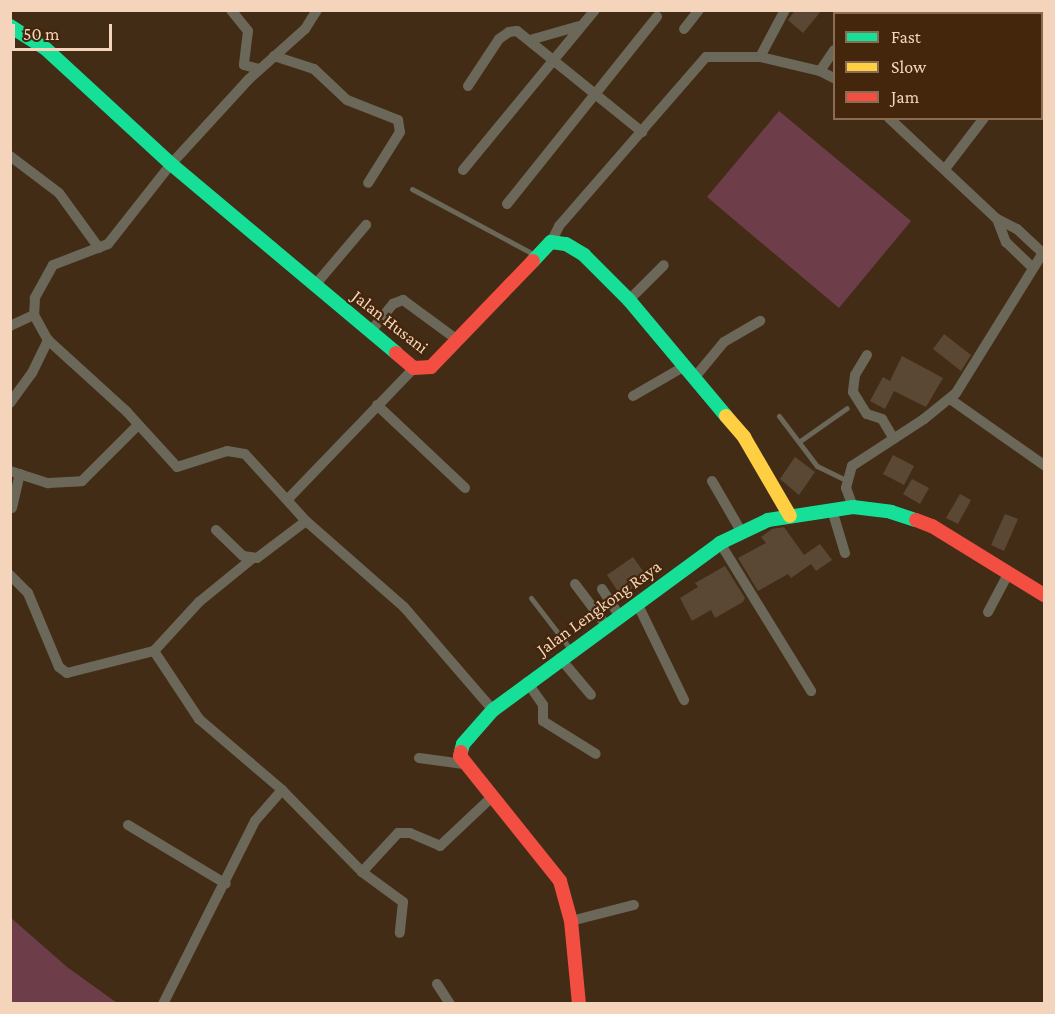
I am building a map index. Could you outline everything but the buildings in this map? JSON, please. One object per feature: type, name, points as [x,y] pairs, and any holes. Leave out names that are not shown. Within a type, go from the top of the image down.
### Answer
[{"type":"street","points":[[231,10],[248,31],[244,64],[259,69]]},
{"type":"street","points":[[317,10],[305,29],[259,69],[171,164],[108,243],[53,265],[35,298],[34,315],[48,340],[138,425],[177,467],[227,451],[245,454],[306,521],[404,607],[493,710]]},
{"type":"street","points":[[463,170],[579,26],[595,10]]},
{"type":"street","points":[[684,29],[699,10]]},
{"type":"street","points":[[760,57],[785,10]]},
{"type":"street","points":[[507,204],[657,17]]},
{"type":"street","name":"Jalan Husani","points":[[10,26],[46,49],[171,164],[414,368],[429,370],[535,255],[550,242]]},
{"type":"street","points":[[530,40],[579,26]]},
{"type":"street","points":[[468,86],[506,33],[517,31],[642,132]]},
{"type":"street","points":[[820,71],[833,52]]},
{"type":"street","points":[[274,56],[314,69],[347,100],[398,120],[400,132],[368,183]]},
{"type":"street","points":[[790,516],[744,437],[628,300],[584,255],[566,244],[550,242],[559,226],[706,57],[760,57],[820,71],[833,78]]},
{"type":"street","points":[[853,507],[846,480],[852,466],[950,399],[981,358],[1044,252],[1017,229],[997,219],[891,120]]},
{"type":"street","points":[[945,169],[982,120]]},
{"type":"street","points":[[10,156],[59,193],[99,248]]},
{"type":"street","points":[[997,219],[1006,242],[1033,268]]},
{"type":"street","points":[[315,285],[366,225]]},
{"type":"street","points":[[628,300],[664,265]]},
{"type":"street","points":[[371,331],[393,304],[403,300],[456,339]]},
{"type":"street","points":[[10,326],[34,315]]},
{"type":"street","points":[[633,396],[690,371],[724,342],[760,321]]},
{"type":"street","points":[[10,403],[32,373],[48,340]]},
{"type":"street","points":[[867,355],[855,375],[853,392],[867,414],[882,419],[894,439]]},
{"type":"street","points":[[288,500],[414,368]]},
{"type":"street","points":[[950,399],[1044,465]]},
{"type":"street","points":[[377,405],[465,488]]},
{"type":"street","points":[[12,508],[15,472],[48,483],[82,481],[138,425]]},
{"type":"street","points":[[712,480],[741,531]]},
{"type":"street","points":[[768,520],[779,500]]},
{"type":"street","name":"Jalan Lengkong Raya","points":[[464,764],[460,753],[463,744],[493,710],[527,682],[720,543],[768,520],[853,507],[891,512],[919,520],[1044,595]]},
{"type":"street","points":[[832,510],[845,553]]},
{"type":"street","points":[[10,575],[28,593],[63,671],[78,671],[154,651],[199,602],[253,558],[264,555],[306,521]]},
{"type":"street","points":[[216,530],[243,556],[253,558]]},
{"type":"street","points":[[720,543],[811,691]]},
{"type":"street","points":[[988,612],[1008,574]]},
{"type":"street","points":[[575,584],[606,625]]},
{"type":"street","points":[[602,590],[619,615]]},
{"type":"street","points":[[637,603],[684,700]]},
{"type":"street","points":[[154,651],[199,719],[282,790],[362,872],[403,902],[400,933]]},
{"type":"street","points":[[566,654],[591,695]]},
{"type":"street","points":[[527,682],[543,705],[543,721],[596,754]]},
{"type":"street","points":[[418,758],[464,764],[551,866],[566,897],[571,921],[579,1004]]},
{"type":"street","points":[[163,1004],[226,884],[255,821],[282,790]]},
{"type":"street","points":[[362,872],[399,833],[410,833],[440,846],[493,796]]},
{"type":"street","points":[[128,825],[226,884]]},
{"type":"street","points":[[571,921],[634,905]]},
{"type":"street","points":[[437,984],[450,1004]]},
{"type":"lane","points":[[412,189],[535,255]]},
{"type":"lane","points":[[800,441],[847,408]]},
{"type":"lane","points":[[780,416],[822,470],[846,480]]},
{"type":"lane","points":[[531,598],[566,654]]},
{"type":"shaded area","points":[[779,111],[911,221],[839,308],[707,197]]},
{"type":"shaded area","points":[[10,917],[67,967],[117,1003],[11,1003]]},
{"type":"traffic: fast","points":[[10,26],[46,49],[171,164],[396,353]]},
{"type":"traffic: fast","points":[[533,261],[551,242],[566,244],[584,255],[629,300],[726,416]]},
{"type":"traffic: fast","points":[[461,752],[463,744],[493,710],[720,543],[768,520],[853,507],[891,512],[916,520]]},
{"type":"traffic: slow","points":[[726,416],[744,437],[790,516]]},
{"type":"traffic: jam","points":[[396,353],[414,368],[431,367],[533,261]]},
{"type":"traffic: jam","points":[[916,520],[932,526],[1044,595]]},
{"type":"traffic: jam","points":[[461,752],[460,756],[560,881],[571,921],[579,1004]]}]
